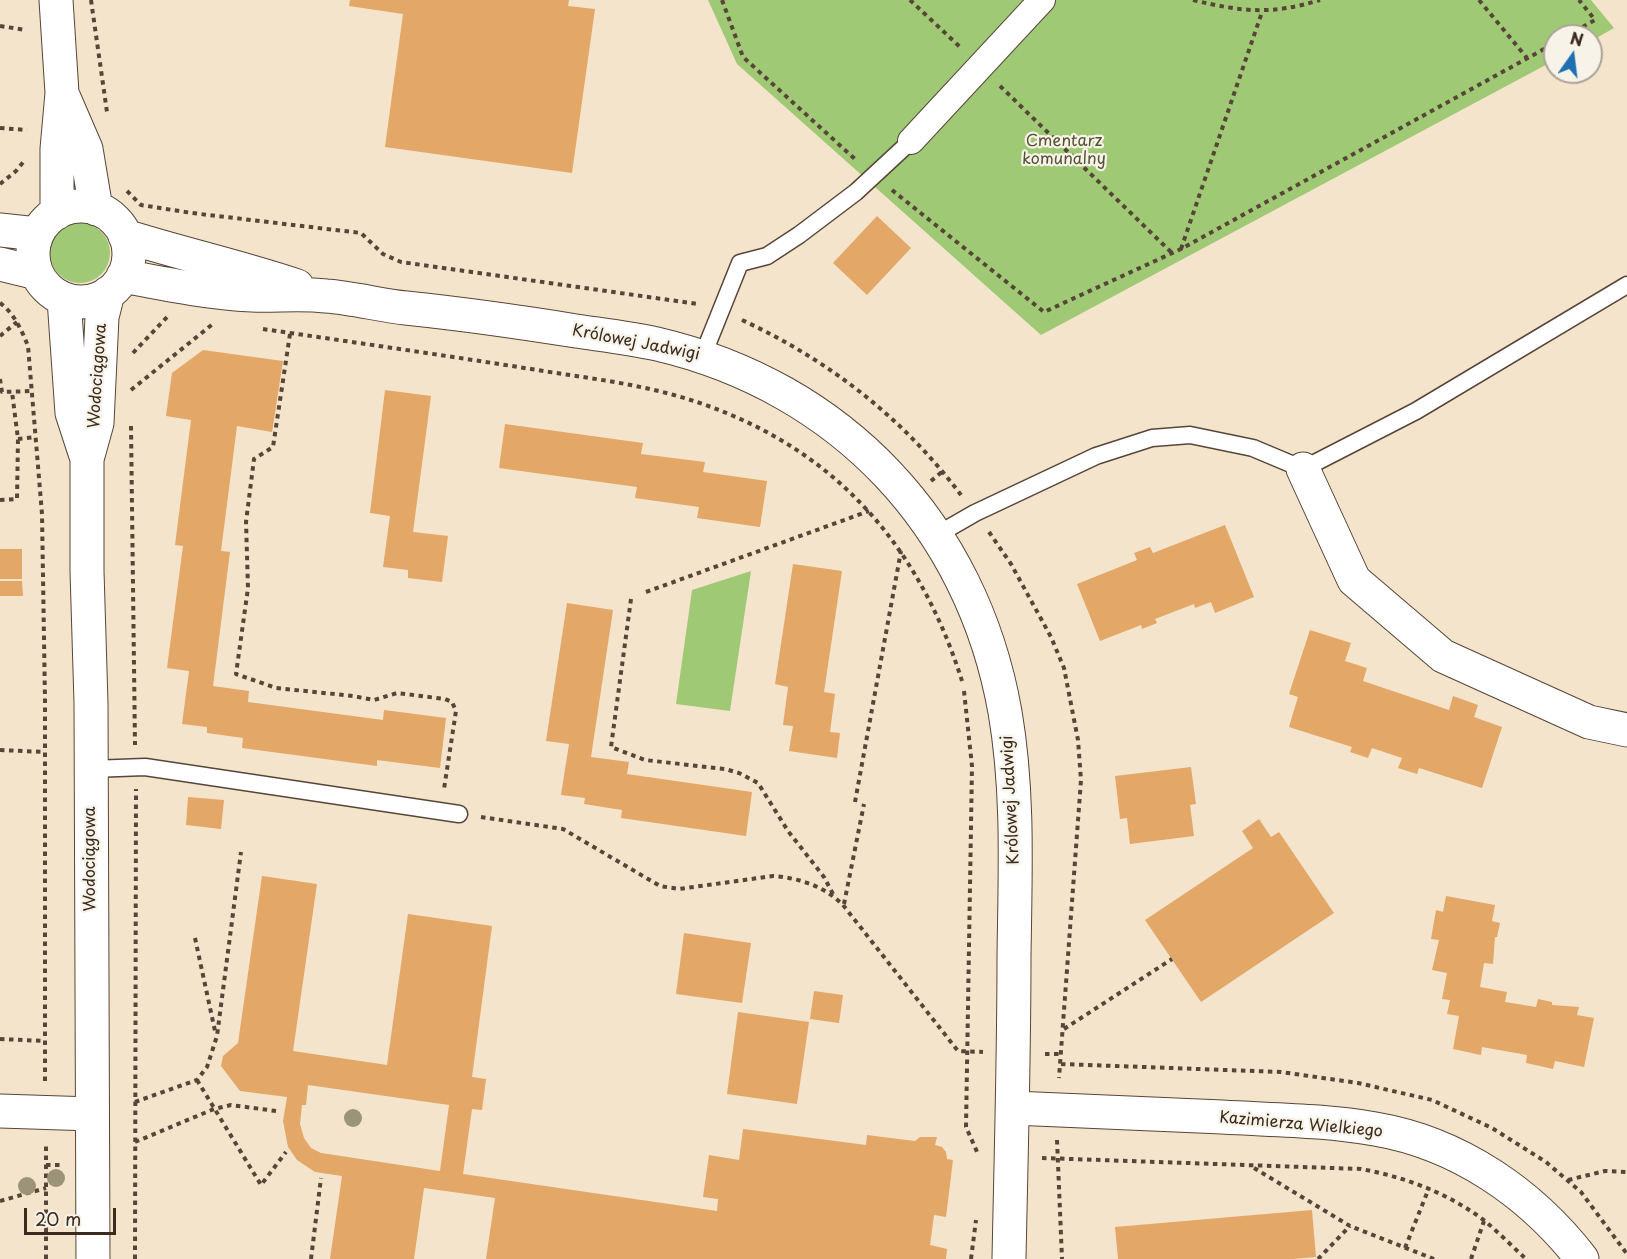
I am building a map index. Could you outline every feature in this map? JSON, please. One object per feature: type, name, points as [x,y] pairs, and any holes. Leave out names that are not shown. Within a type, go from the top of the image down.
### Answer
[{"type":"street","points":[[0,231],[47,223],[76,206],[96,209],[109,215],[125,236],[128,264],[115,285],[94,300],[79,302],[64,298],[43,284],[33,260],[33,246],[47,223],[62,93],[56,0]]},
{"type":"street","points":[[911,141],[1042,0]]},
{"type":"street","points":[[62,93],[86,149],[96,209]]},
{"type":"street","name":"Królowej Jadwigi","points":[[125,236],[183,255],[255,272],[324,296]]},
{"type":"street","points":[[0,264],[37,273]]},
{"type":"street","name":"Królowej Jadwigi","points":[[115,285],[177,286],[250,295],[324,296],[482,316],[640,341],[703,355],[772,385],[825,417],[895,482],[926,520],[967,592],[987,639],[998,679],[1011,756],[1015,826],[1013,1108],[1009,1259]]},
{"type":"street","name":"Wodociągowa","points":[[93,1259],[87,459],[97,423],[102,317],[115,285]]},
{"type":"street","name":"Wodociągowa","points":[[64,298],[72,413],[87,459]]},
{"type":"street","points":[[1303,469],[1354,580],[1443,656],[1589,722],[1627,730]]},
{"type":"street","name":"Kazimierza Wielkiego","points":[[1013,1108],[1277,1120],[1354,1126],[1401,1135],[1427,1143],[1476,1165],[1511,1188],[1540,1212],[1582,1259]]},
{"type":"street","points":[[0,1111],[92,1114]]},
{"type":"lane","points":[[703,355],[740,263],[767,256],[800,235],[874,176],[911,141]]},
{"type":"lane","points":[[935,536],[975,513],[1096,456],[1152,438],[1190,435],[1253,448],[1303,469],[1416,411],[1627,285]]},
{"type":"lane","points":[[91,769],[145,766],[459,814]]},
{"type":"path","points":[[91,0],[108,122]]},
{"type":"path","points":[[722,0],[743,57],[874,176],[1044,312],[1181,249],[1543,49]]},
{"type":"path","points":[[910,0],[1172,253]]},
{"type":"path","points":[[1194,0],[1225,8],[1262,12],[1320,0]]},
{"type":"path","points":[[1479,0],[1527,58]]},
{"type":"path","points":[[1579,0],[1595,20],[1588,24]]},
{"type":"path","points":[[1181,249],[1262,12]]},
{"type":"path","points":[[0,26],[27,30]]},
{"type":"path","points":[[0,128],[34,130]]},
{"type":"path","points":[[123,185],[141,205],[361,233],[384,254],[401,262],[686,301],[722,310],[754,325],[831,369],[896,420],[944,471],[1011,564],[1051,638],[1064,668],[1078,740],[1081,780],[1057,1110],[1062,1259]]},
{"type":"path","points":[[0,303],[8,309],[17,322],[28,346],[42,514],[46,1259]]},
{"type":"path","points":[[130,357],[168,316]]},
{"type":"path","points":[[203,321],[225,324]]},
{"type":"path","points":[[0,336],[17,322]]},
{"type":"path","points":[[130,379],[130,390],[214,322]]},
{"type":"path","points":[[257,329],[498,364],[675,395],[716,409],[776,437],[812,460],[844,486],[869,511],[901,550],[931,603],[953,653],[966,703],[972,766],[966,1127],[982,1160]]},
{"type":"path","points":[[290,333],[273,447],[254,459],[246,522],[248,588],[236,674],[276,688],[374,700],[397,693],[452,702],[456,711],[445,787],[440,796],[425,809]]},
{"type":"path","points":[[0,379],[2,392],[32,391]]},
{"type":"path","points":[[0,500],[17,499],[18,439],[12,392]]},
{"type":"path","points":[[131,426],[136,767],[135,1259]]},
{"type":"path","points":[[18,439],[36,437]]},
{"type":"path","points":[[646,592],[869,511]]},
{"type":"path","points":[[855,802],[901,550]]},
{"type":"path","points":[[631,599],[611,747],[645,760],[725,769],[758,783],[788,831],[824,877],[835,896],[958,1051]]},
{"type":"path","points":[[0,750],[45,752]]},
{"type":"path","points":[[843,905],[864,804]]},
{"type":"path","points":[[459,814],[563,829],[660,886],[679,889],[773,876],[788,877],[812,884],[835,896]]},
{"type":"path","points":[[135,1102],[197,1080],[207,1067],[216,1036],[241,852]]},
{"type":"path","points":[[195,938],[216,1036]]},
{"type":"path","points":[[1064,1030],[1172,959]]},
{"type":"path","points":[[0,1039],[45,1041]]},
{"type":"path","points":[[197,1080],[261,1185],[286,1152]]},
{"type":"path","points":[[135,1142],[214,1109],[231,1105],[276,1111]]},
{"type":"path","points":[[1058,1158],[1360,1169],[1410,1180],[1429,1188],[1484,1221],[1526,1259]]},
{"type":"path","points":[[1251,1166],[1350,1226],[1434,1259]]},
{"type":"path","points":[[1627,1172],[1605,1171],[1567,1180],[1581,1192],[1627,1254]]},
{"type":"path","points":[[310,1259],[321,1178]]},
{"type":"path","points":[[0,1201],[46,1188]]},
{"type":"path","points":[[1405,1248],[1429,1188]]},
{"type":"path","points":[[972,1259],[976,1215]]},
{"type":"path","points":[[1471,1259],[1484,1221]]},
{"type":"path","points":[[1318,1259],[1350,1226]]},
{"type":"green space","name":"Cmentarz komunalny","points":[[708,0],[1591,0],[1614,28],[1603,34],[1603,24],[1543,24],[1543,66],[1041,335],[737,64]]},
{"type":"green space","points":[[80,223],[101,232],[110,253],[101,274],[80,283],[59,274],[50,253],[59,232]]},
{"type":"green space","points":[[751,571],[730,711],[676,704],[692,590]]},
{"type":"building","points":[[350,0],[569,0],[568,6],[595,9],[572,173],[385,147],[403,14],[349,6]]},
{"type":"building","points":[[877,216],[911,248],[867,295],[833,263]]},
{"type":"building","points":[[203,350],[283,361],[272,432],[237,426],[221,551],[230,552],[213,686],[249,691],[248,702],[383,720],[384,710],[446,718],[440,768],[377,760],[377,766],[242,748],[243,738],[207,733],[207,727],[182,724],[189,671],[167,668],[183,546],[175,545],[191,420],[166,416],[172,373]]},
{"type":"building","points":[[385,390],[431,396],[413,532],[448,536],[442,582],[408,578],[408,570],[383,567],[390,516],[370,513]]},
{"type":"building","points":[[505,424],[643,443],[641,454],[705,462],[703,472],[767,481],[760,527],[697,518],[699,507],[635,498],[637,487],[499,468]]},
{"type":"building","points":[[1225,525],[1254,597],[1215,613],[1211,602],[1195,608],[1194,604],[1155,619],[1157,623],[1142,629],[1141,625],[1100,641],[1077,584],[1137,560],[1134,553],[1150,547],[1153,553]]},
{"type":"building","points":[[0,549],[22,549],[22,579],[0,579]]},
{"type":"building","points":[[793,564],[842,571],[824,692],[835,694],[830,732],[840,733],[837,758],[789,751],[793,726],[783,725],[788,687],[775,684]]},
{"type":"building","points":[[0,581],[22,581],[23,596],[0,596]]},
{"type":"building","points":[[567,603],[613,610],[591,757],[629,762],[627,774],[752,792],[746,836],[621,818],[622,810],[584,804],[585,798],[561,795],[569,744],[546,741]]},
{"type":"building","points":[[1310,630],[1351,643],[1345,661],[1367,668],[1363,681],[1449,710],[1453,696],[1478,705],[1474,717],[1502,727],[1482,788],[1419,768],[1417,774],[1398,768],[1402,758],[1372,748],[1368,758],[1350,752],[1352,747],[1289,727],[1298,697],[1289,694]]},
{"type":"building","points":[[1191,767],[1196,804],[1190,805],[1194,836],[1130,844],[1127,818],[1120,819],[1115,776]]},
{"type":"building","points":[[188,797],[224,800],[221,829],[186,825]]},
{"type":"building","points":[[1259,819],[1271,837],[1279,832],[1334,913],[1201,1002],[1145,920],[1253,848],[1242,831]]},
{"type":"building","points":[[262,876],[317,884],[293,1051],[387,1065],[408,914],[492,926],[472,1077],[486,1079],[482,1110],[472,1109],[463,1174],[717,1211],[718,1199],[703,1197],[709,1155],[739,1160],[743,1129],[866,1145],[867,1135],[915,1141],[920,1137],[937,1137],[935,1145],[942,1147],[947,1159],[953,1160],[946,1217],[934,1215],[930,1245],[947,1249],[946,1259],[486,1259],[495,1198],[424,1188],[414,1259],[330,1259],[342,1176],[315,1172],[297,1160],[288,1147],[283,1121],[287,1097],[240,1091],[221,1066],[223,1056],[238,1043]],"holes":[[[308,1085],[449,1105],[440,1171],[321,1153],[311,1148],[304,1138],[300,1124],[302,1105],[306,1105]]]},
{"type":"building","points":[[1446,896],[1495,905],[1492,921],[1500,923],[1497,937],[1495,937],[1493,964],[1484,963],[1480,987],[1507,992],[1505,1002],[1536,1007],[1538,999],[1552,1002],[1552,1005],[1579,1007],[1577,1015],[1594,1018],[1584,1067],[1555,1061],[1553,1069],[1526,1063],[1527,1055],[1482,1047],[1481,1055],[1453,1049],[1459,1016],[1447,1014],[1450,1000],[1442,999],[1447,973],[1432,970],[1439,940],[1431,939],[1436,910],[1443,912]]},
{"type":"building","points":[[684,933],[751,943],[742,1003],[676,994]]},
{"type":"building","points":[[814,991],[843,995],[839,1023],[810,1019]]},
{"type":"building","points":[[738,1012],[809,1022],[797,1104],[727,1094]]},
{"type":"building","points":[[1312,1210],[1316,1257],[1118,1259],[1115,1227]]}]
